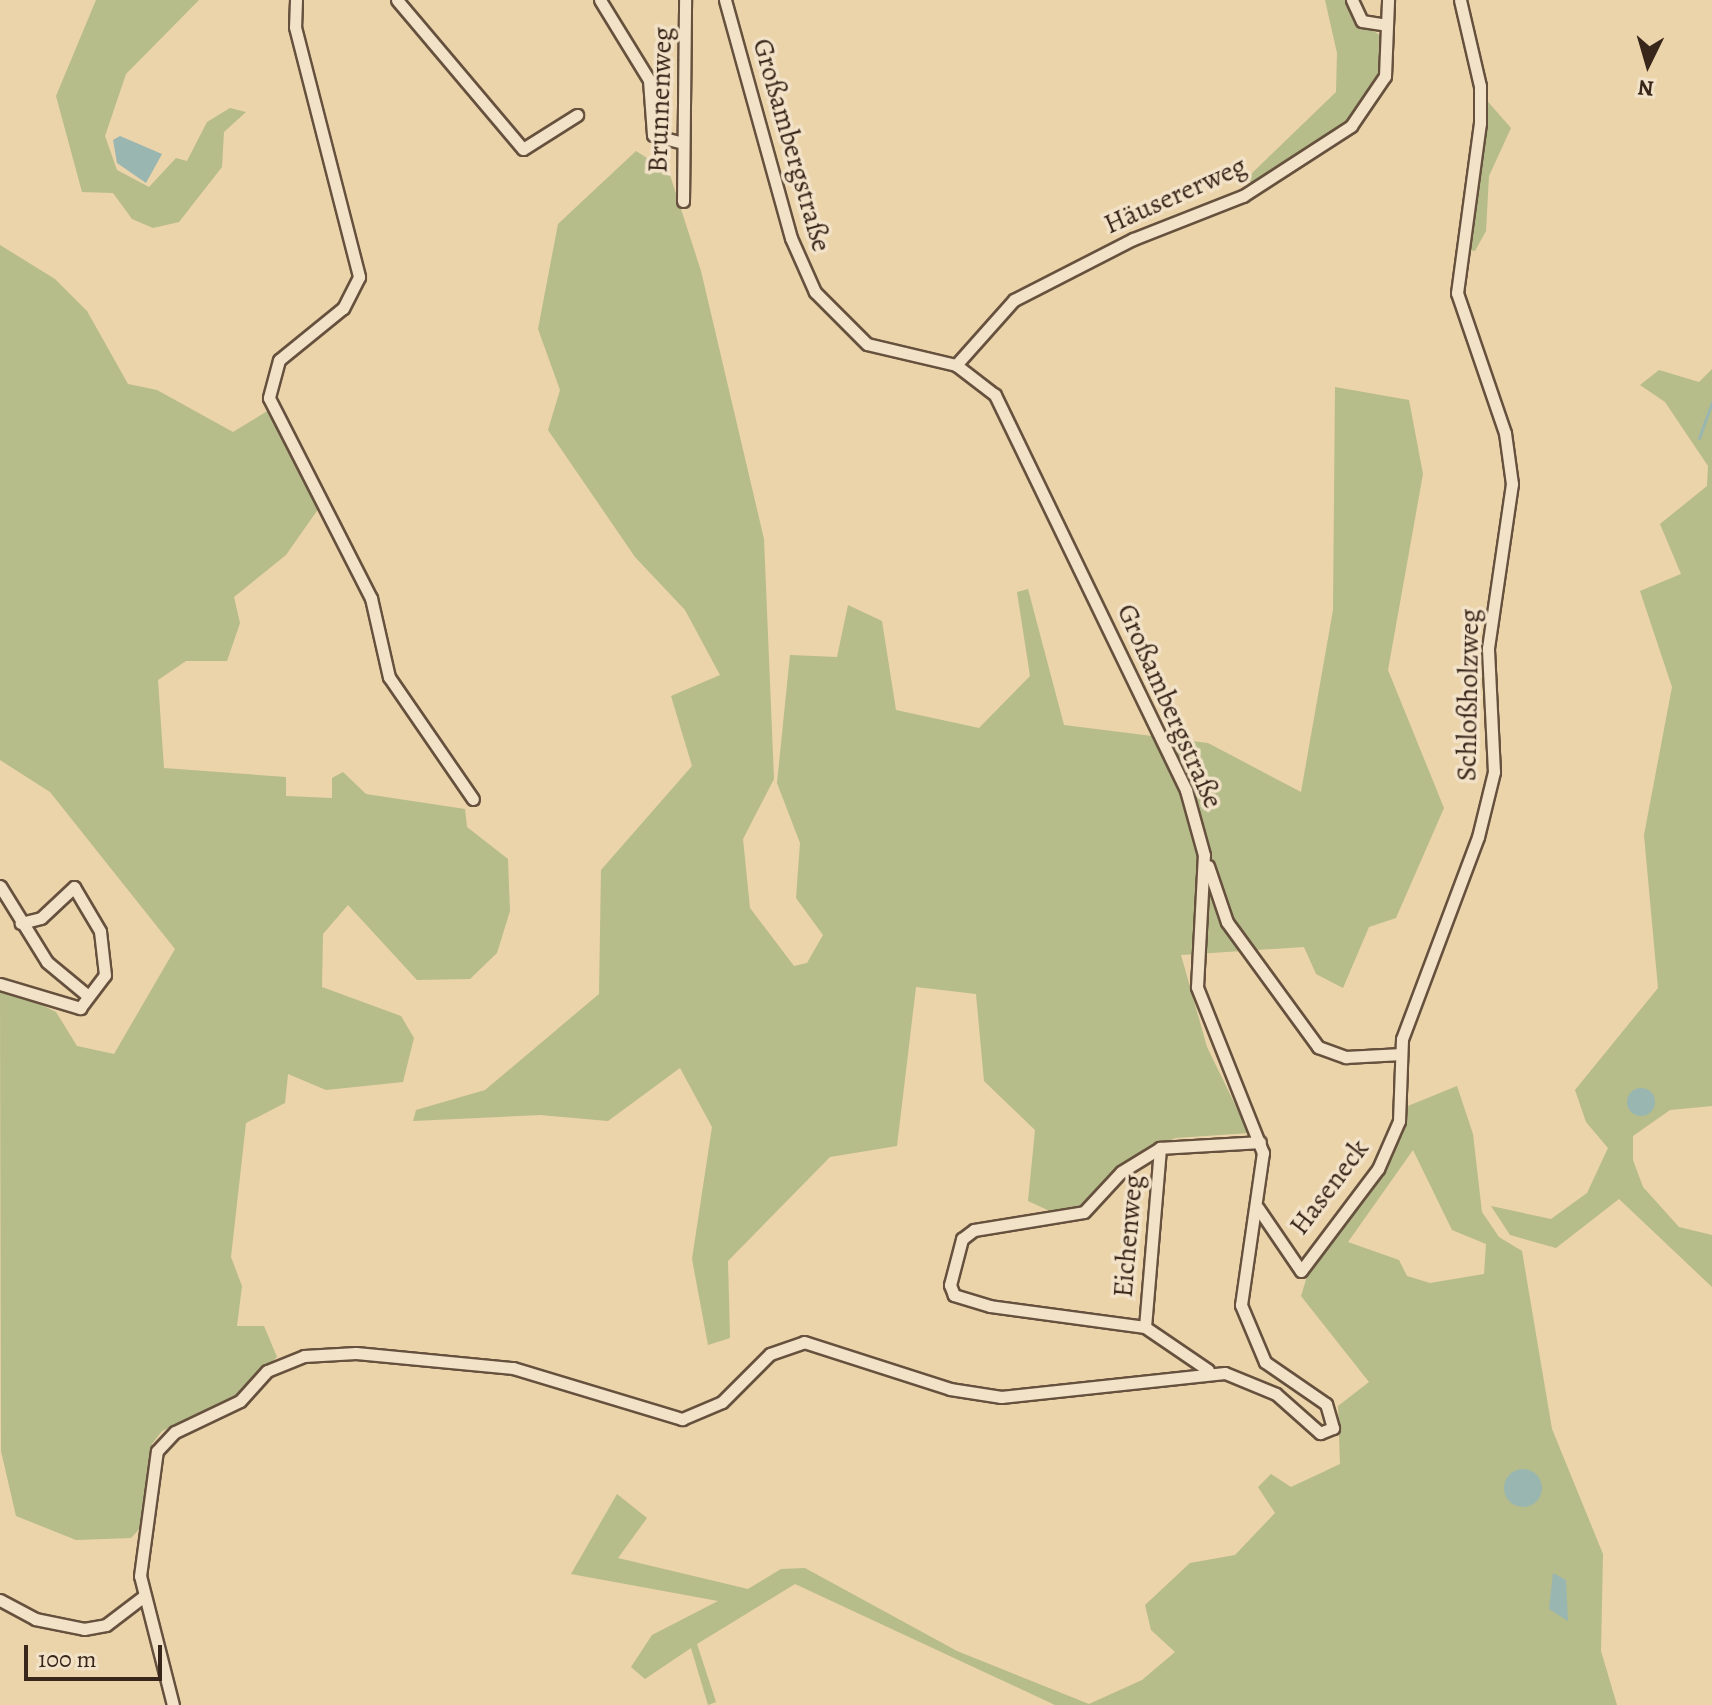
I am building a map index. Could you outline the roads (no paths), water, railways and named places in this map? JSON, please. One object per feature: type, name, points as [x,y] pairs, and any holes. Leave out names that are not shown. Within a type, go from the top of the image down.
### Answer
[{"type":"street","points":[[296,0],[295,27],[359,277],[343,308],[279,360],[269,398],[371,598],[389,677],[473,799]]},
{"type":"street","points":[[397,0],[523,149],[577,115]]},
{"type":"street","points":[[600,0],[649,80],[653,135],[662,143],[682,143]]},
{"type":"street","name":"Brunnenweg","points":[[683,201],[685,0]]},
{"type":"street","name":"Großambergstraße","points":[[173,1705],[144,1596],[140,1559],[162,1442],[221,1415],[267,1371],[304,1356],[356,1353],[513,1368],[682,1419],[722,1402],[770,1354],[796,1343],[1001,1397],[1208,1370],[1276,1394],[1320,1433],[1333,1428],[1326,1404],[1265,1362],[1245,1322],[1243,1267],[1258,1208],[1260,1142],[1197,987],[1204,855],[1181,778],[1016,431],[985,384],[956,365],[867,344],[815,292],[791,238],[725,0]]},
{"type":"street","points":[[1352,0],[1362,21],[1387,25]]},
{"type":"street","name":"Häusererweg","points":[[956,365],[999,313],[1040,285],[1243,196],[1351,126],[1385,76],[1388,0]]},
{"type":"street","name":"Schloßholzweg","points":[[1401,1054],[1487,809],[1496,732],[1490,624],[1512,517],[1505,433],[1457,293],[1480,101],[1460,0]]},
{"type":"street","points":[[1204,855],[1227,922],[1318,1047],[1346,1057],[1401,1054]]},
{"type":"street","points":[[0,886],[47,962],[88,996]]},
{"type":"street","points":[[0,984],[57,1006],[80,1008],[105,975],[105,956],[80,891],[69,888],[41,918],[21,923]]},
{"type":"street","name":"Haseneck","points":[[1258,1208],[1301,1271],[1391,1142],[1402,1102],[1401,1054]]},
{"type":"street","points":[[1208,1370],[1145,1327],[990,1306],[954,1295],[950,1285],[962,1239],[974,1230],[1084,1212],[1121,1172],[1160,1148],[1260,1142]]},
{"type":"street","name":"Eichenweg","points":[[1145,1327],[1160,1148]]},
{"type":"street","points":[[0,1600],[35,1619],[84,1629],[106,1625],[144,1596]]},
{"type":"water","points":[[120,136],[162,154],[146,183],[117,163],[113,140]]},
{"type":"water","points":[[1641,1088],[1651,1092],[1655,1102],[1651,1112],[1641,1116],[1631,1112],[1627,1102],[1631,1092]]},
{"type":"water","points":[[1523,1469],[1536,1475],[1542,1488],[1536,1501],[1523,1507],[1510,1501],[1504,1488],[1510,1475]]},
{"type":"water","points":[[1553,1573],[1566,1580],[1568,1621],[1549,1609]]},
{"type":"waterway","points":[[1699,438],[1712,402]]}]
